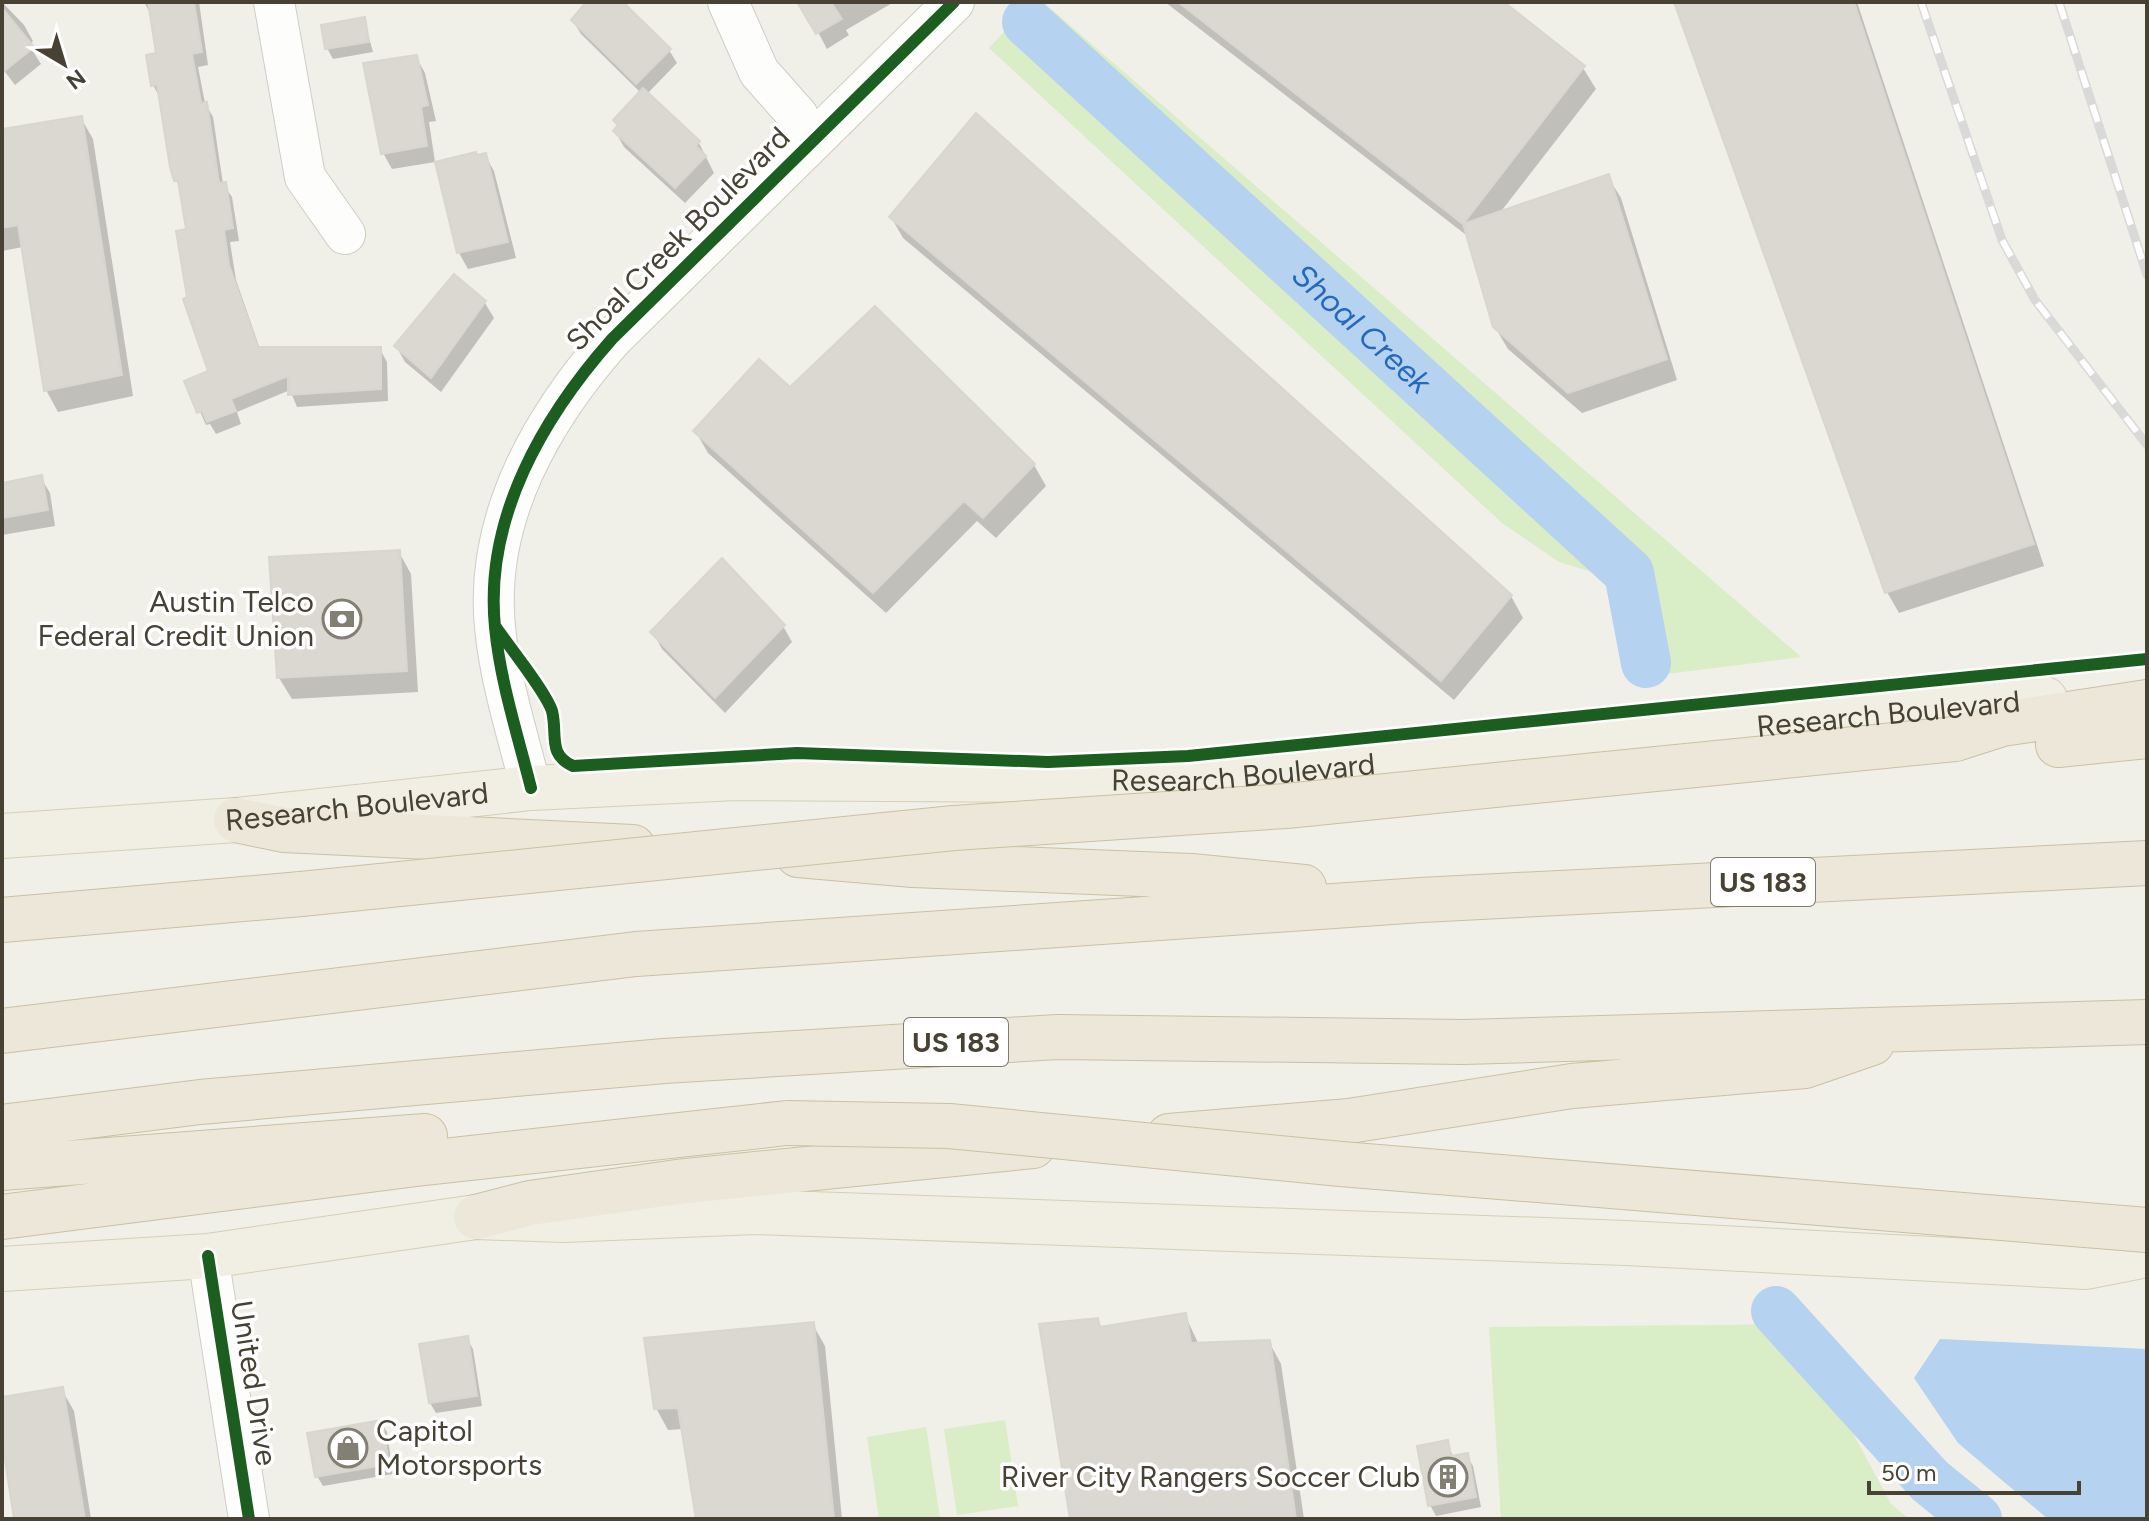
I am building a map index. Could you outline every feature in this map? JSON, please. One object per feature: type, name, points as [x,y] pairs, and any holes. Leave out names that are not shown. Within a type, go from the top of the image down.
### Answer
[{"type":"highway","points":[[2,920],[301,894],[954,828],[1286,806],[1955,739],[2002,724],[2147,699]]},
{"type":"highway","points":[[1955,739],[2003,750],[2147,736]]},
{"type":"highway","points":[[236,820],[284,830],[766,854],[913,865],[1191,876],[1421,900]]},
{"type":"highway","name":"US 183","points":[[2,1031],[576,960],[1421,900],[2126,864]]},
{"type":"highway","name":"US 183","points":[[2,1127],[216,1100],[664,1061],[1057,1037],[1464,1042],[2147,1022]]},
{"type":"highway","points":[[476,1217],[530,1203],[693,1180],[942,1153],[1349,1121],[1572,1086],[1805,1066],[1915,1028]]},
{"type":"highway","points":[[2,1168],[392,1138],[695,1123],[949,1126],[1357,1165],[2147,1230]]},
{"type":"highway","points":[[2,1217],[416,1164],[787,1123]]},
{"type":"main road","name":"Research Boulevard","points":[[2,836],[236,820],[531,788],[802,776],[1198,781],[1594,741],[1884,717],[2113,692],[2147,699]]},
{"type":"main road","points":[[2,1269],[208,1256],[476,1217],[563,1220],[770,1213],[1626,1243],[2086,1267],[2147,1255]]},
{"type":"street","points":[[274,2],[305,177],[345,234]]},
{"type":"street","points":[[728,2],[759,72],[798,116],[805,149]]},
{"type":"street","name":"Shoal Creek Boulevard","points":[[531,788],[495,626],[501,541],[525,466],[547,423],[574,382],[612,339],[954,2]]},
{"type":"street","name":"United Drive","points":[[208,1256],[249,1519]]},
{"type":"green space","points":[[1032,2],[1043,2],[1801,657],[1634,678],[1626,602],[1612,578],[1559,562],[1502,523],[989,48]]},
{"type":"green space","points":[[1794,1324],[1891,1504],[1909,1519],[1501,1519],[1489,1327]]},
{"type":"green space","points":[[1005,1420],[1018,1506],[957,1515],[944,1429]]},
{"type":"green space","points":[[926,1427],[940,1518],[879,1519],[867,1437]]},
{"type":"water","points":[[1940,1339],[2147,1349],[2147,1519],[2048,1519],[1958,1443],[1914,1378]]},
{"type":"building","points":[[148,2],[194,2],[202,52],[192,54],[201,103],[207,102],[219,183],[226,182],[233,228],[224,230],[229,265],[258,347],[381,347],[381,389],[288,395],[288,376],[231,399],[236,411],[207,422],[202,411],[197,413],[184,381],[208,371],[183,299],[187,297],[176,231],[186,229],[178,181],[174,181],[170,167],[157,85],[151,86],[146,55],[156,53]]},
{"type":"building","points":[[586,2],[623,2],[671,49],[636,84],[571,20]]},
{"type":"building","points":[[797,2],[831,2],[842,19],[816,34]]},
{"type":"building","points":[[1178,2],[1504,2],[1585,66],[1463,224]]},
{"type":"building","points":[[1674,2],[1854,2],[2034,544],[1885,593]]},
{"type":"building","points":[[2,8],[34,47],[2,73]]},
{"type":"building","points":[[365,17],[369,42],[325,49],[321,25]]},
{"type":"building","points":[[417,55],[428,105],[421,107],[427,146],[381,154],[363,63]]},
{"type":"building","points":[[643,88],[700,141],[696,146],[706,156],[675,188],[613,131],[618,125],[613,120]]},
{"type":"building","points":[[976,113],[1512,595],[1441,681],[889,217]]},
{"type":"building","points":[[82,116],[122,375],[44,391],[18,225],[2,228],[2,129]]},
{"type":"building","points":[[476,152],[477,155],[486,153],[508,242],[457,253],[435,162]]},
{"type":"building","points":[[1609,174],[1667,359],[1568,393],[1493,327],[1463,224]]},
{"type":"building","points":[[454,274],[486,301],[431,378],[394,346]]},
{"type":"building","points":[[875,306],[1035,464],[983,518],[964,501],[873,593],[693,431],[759,359],[790,387]]},
{"type":"building","points":[[42,475],[48,510],[2,518],[2,483]]},
{"type":"building","points":[[400,550],[407,671],[277,678],[269,557]]},
{"type":"building","points":[[722,558],[785,625],[715,698],[650,632]]},
{"type":"building","points":[[1186,1313],[1191,1343],[1270,1340],[1296,1519],[1070,1519],[1039,1324],[1098,1318],[1100,1327]]},
{"type":"building","points":[[814,1322],[834,1519],[696,1519],[678,1408],[654,1409],[644,1338]]},
{"type":"building","points":[[468,1336],[477,1396],[429,1403],[419,1344]]},
{"type":"building","points":[[63,1387],[85,1519],[14,1519],[2,1440],[2,1397]]},
{"type":"building","name":"Capitol Motorsports","points":[[382,1420],[389,1464],[315,1477],[307,1433]]},
{"type":"building","name":"River City Rangers Soccer Club","points":[[1448,1440],[1451,1456],[1468,1453],[1476,1497],[1428,1506],[1417,1446]]},
{"type":"waterway","name":"Shoal Creek","points":[[1027,22],[1629,573],[1646,663]]},
{"type":"waterway","name":"Shoal Creek","points":[[1776,1311],[1930,1481],[1977,1519]]},
{"type":"railway","points":[[1921,2],[2002,240],[2035,300],[2147,445]]},
{"type":"railway","points":[[2059,2],[2147,275]]},
{"type":"cycle path","points":[[531,788],[501,668],[495,627],[494,587],[499,547],[509,509],[542,436],[563,402],[612,339],[954,2]]},
{"type":"cycle path","points":[[495,626],[548,703],[554,720],[557,750],[573,766],[797,753],[1048,762],[1188,756],[2147,659]]},
{"type":"cycle path","points":[[208,1256],[249,1519]]},
{"type":"place","name":"Austin Telco Federal Credit Union","points":[[342,619]]},
{"type":"place","name":"Capitol Motorsports","points":[[348,1448]]},
{"type":"place","name":"River City Rangers Soccer Club","points":[[1448,1477]]}]
